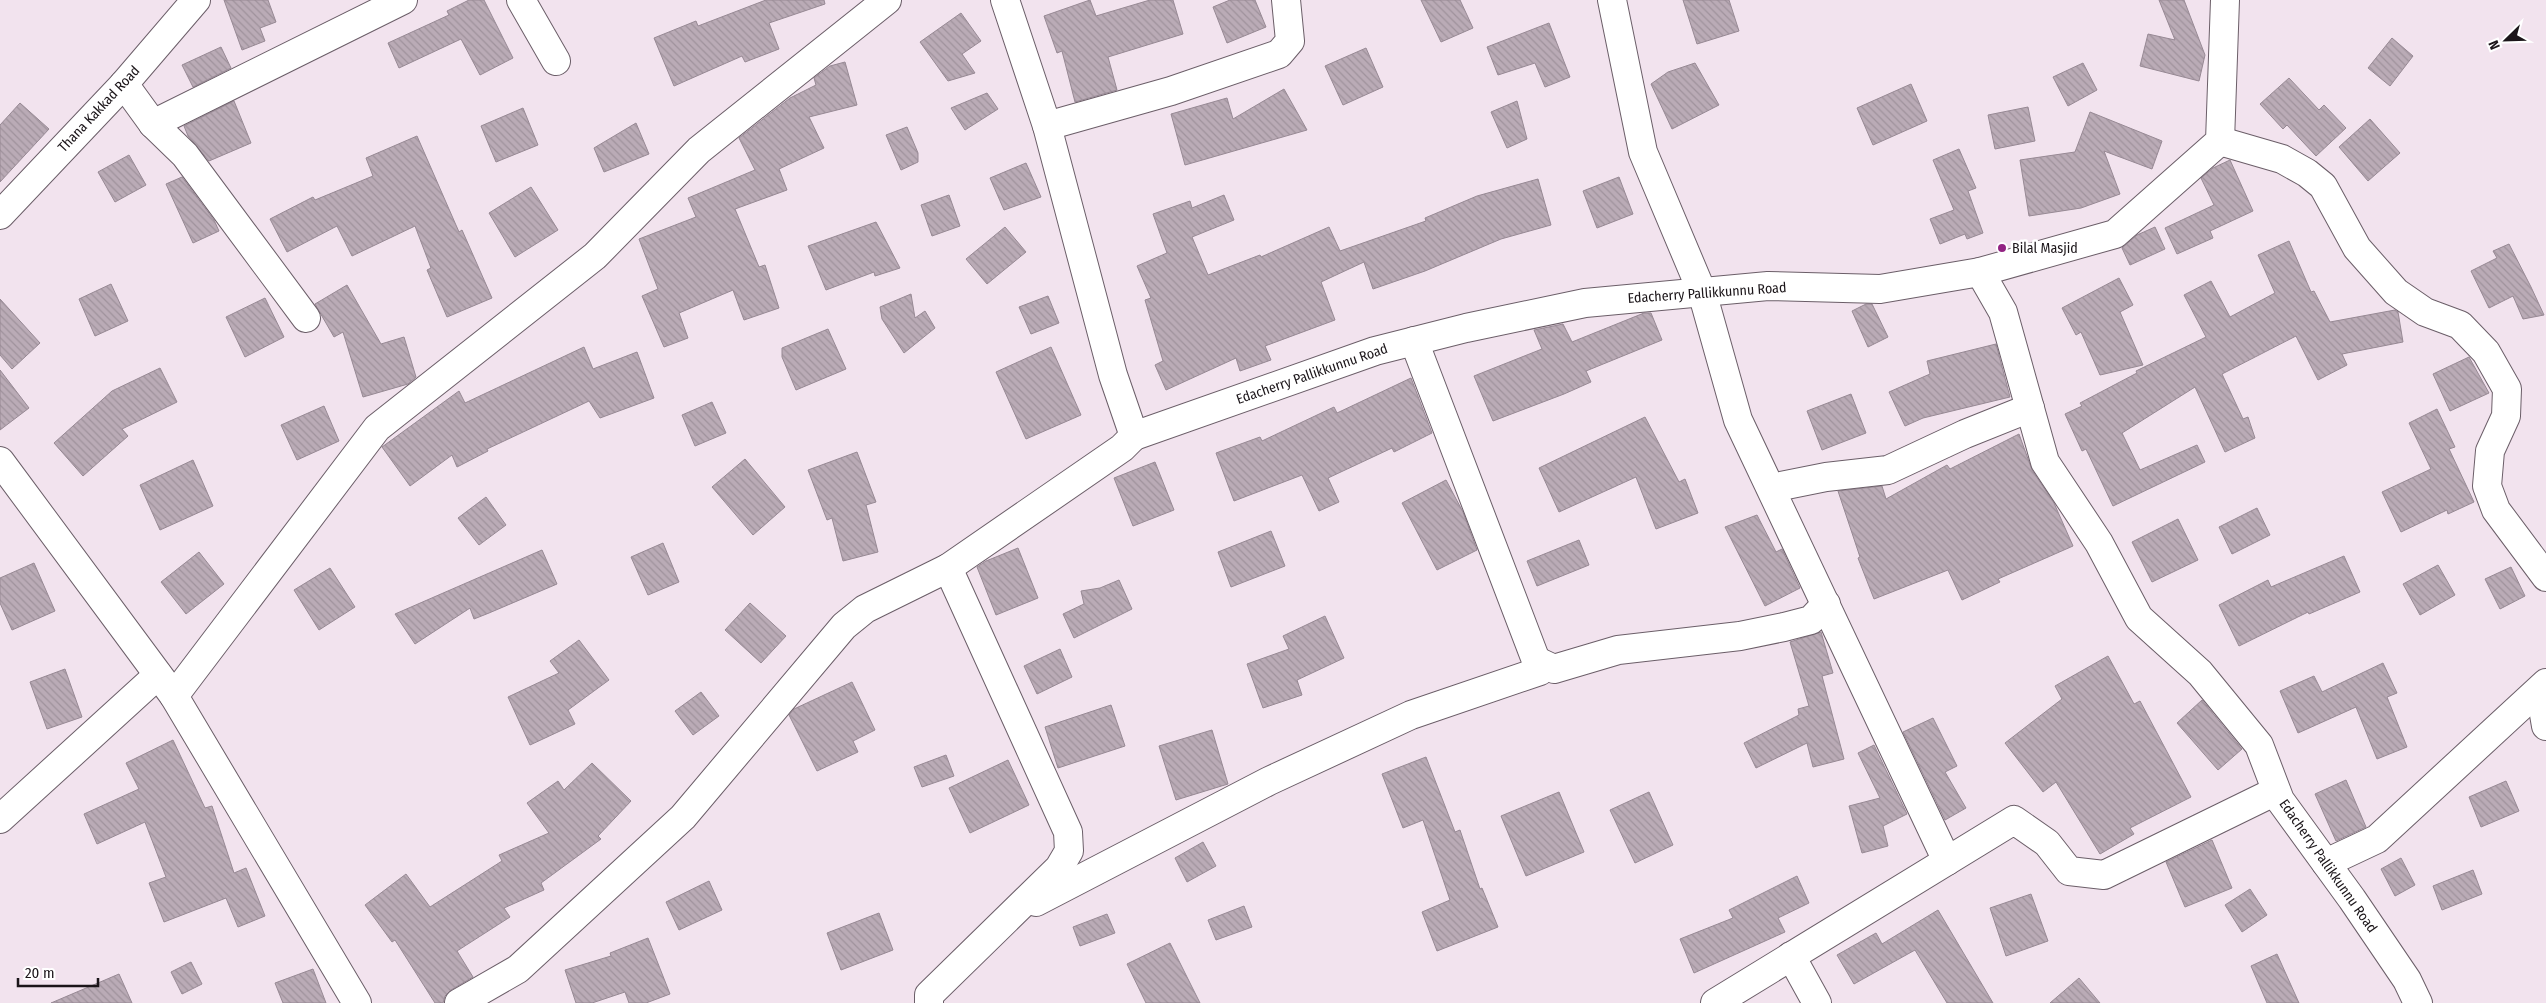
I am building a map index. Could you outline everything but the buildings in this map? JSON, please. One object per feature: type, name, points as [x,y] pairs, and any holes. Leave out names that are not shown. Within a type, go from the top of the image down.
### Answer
[{"type":"street","name":"Thana Kakkad Road","points":[[0,215],[124,84],[196,0]]},
{"type":"street","points":[[154,124],[403,0]]},
{"type":"street","points":[[521,0],[556,61]]},
{"type":"street","points":[[174,696],[377,428],[595,256],[699,150],[886,0]]},
{"type":"street","points":[[458,1003],[518,969],[684,817],[844,626],[865,609],[948,568],[1122,448],[1134,436],[1113,375],[1047,126],[1005,0]]},
{"type":"street","points":[[1047,126],[1171,91],[1280,54],[1290,41],[1286,0]]},
{"type":"street","points":[[1612,0],[1643,152],[1702,292],[1738,420],[1947,861]]},
{"type":"street","points":[[1980,272],[2115,234],[2220,141],[2226,0]]},
{"type":"street","points":[[124,84],[154,124],[185,155],[306,318]]},
{"type":"street","points":[[2220,141],[2282,159],[2307,173],[2323,186],[2357,248],[2396,292],[2425,312],[2460,325],[2486,352],[2506,388],[2506,416],[2490,451],[2487,486],[2496,510],[2546,577]]},
{"type":"street","name":"Edacherry Pallikkunnu Road","points":[[1134,436],[1375,351],[1585,302],[1768,286],[1880,289],[1980,272],[2003,312],[2045,462],[2099,543],[2139,618],[2200,673],[2259,746],[2280,800],[2407,980],[2418,1003]]},
{"type":"street","points":[[1012,914],[1295,769],[1411,716],[1540,671],[1414,341]]},
{"type":"street","points":[[1771,488],[1826,477],[1888,470],[1965,434],[2030,408]]},
{"type":"street","points":[[0,461],[174,696],[357,1003]]},
{"type":"street","points":[[928,1003],[929,995],[1059,868],[1069,851],[1068,832],[948,568]]},
{"type":"street","points":[[1537,661],[1554,670],[1618,650],[1740,636],[1811,620],[1826,604]]},
{"type":"street","points":[[0,819],[158,675]]},
{"type":"street","points":[[2543,687],[2546,726]]},
{"type":"street","points":[[2326,863],[2377,838],[2543,687]]},
{"type":"street","points":[[1715,1003],[2014,820],[2046,843],[2069,871],[2104,875],[2276,791]]},
{"type":"street","points":[[1791,956],[1817,1003]]},
{"type":"place","name":"Bilal Masjid","points":[[2002,248]]}]
